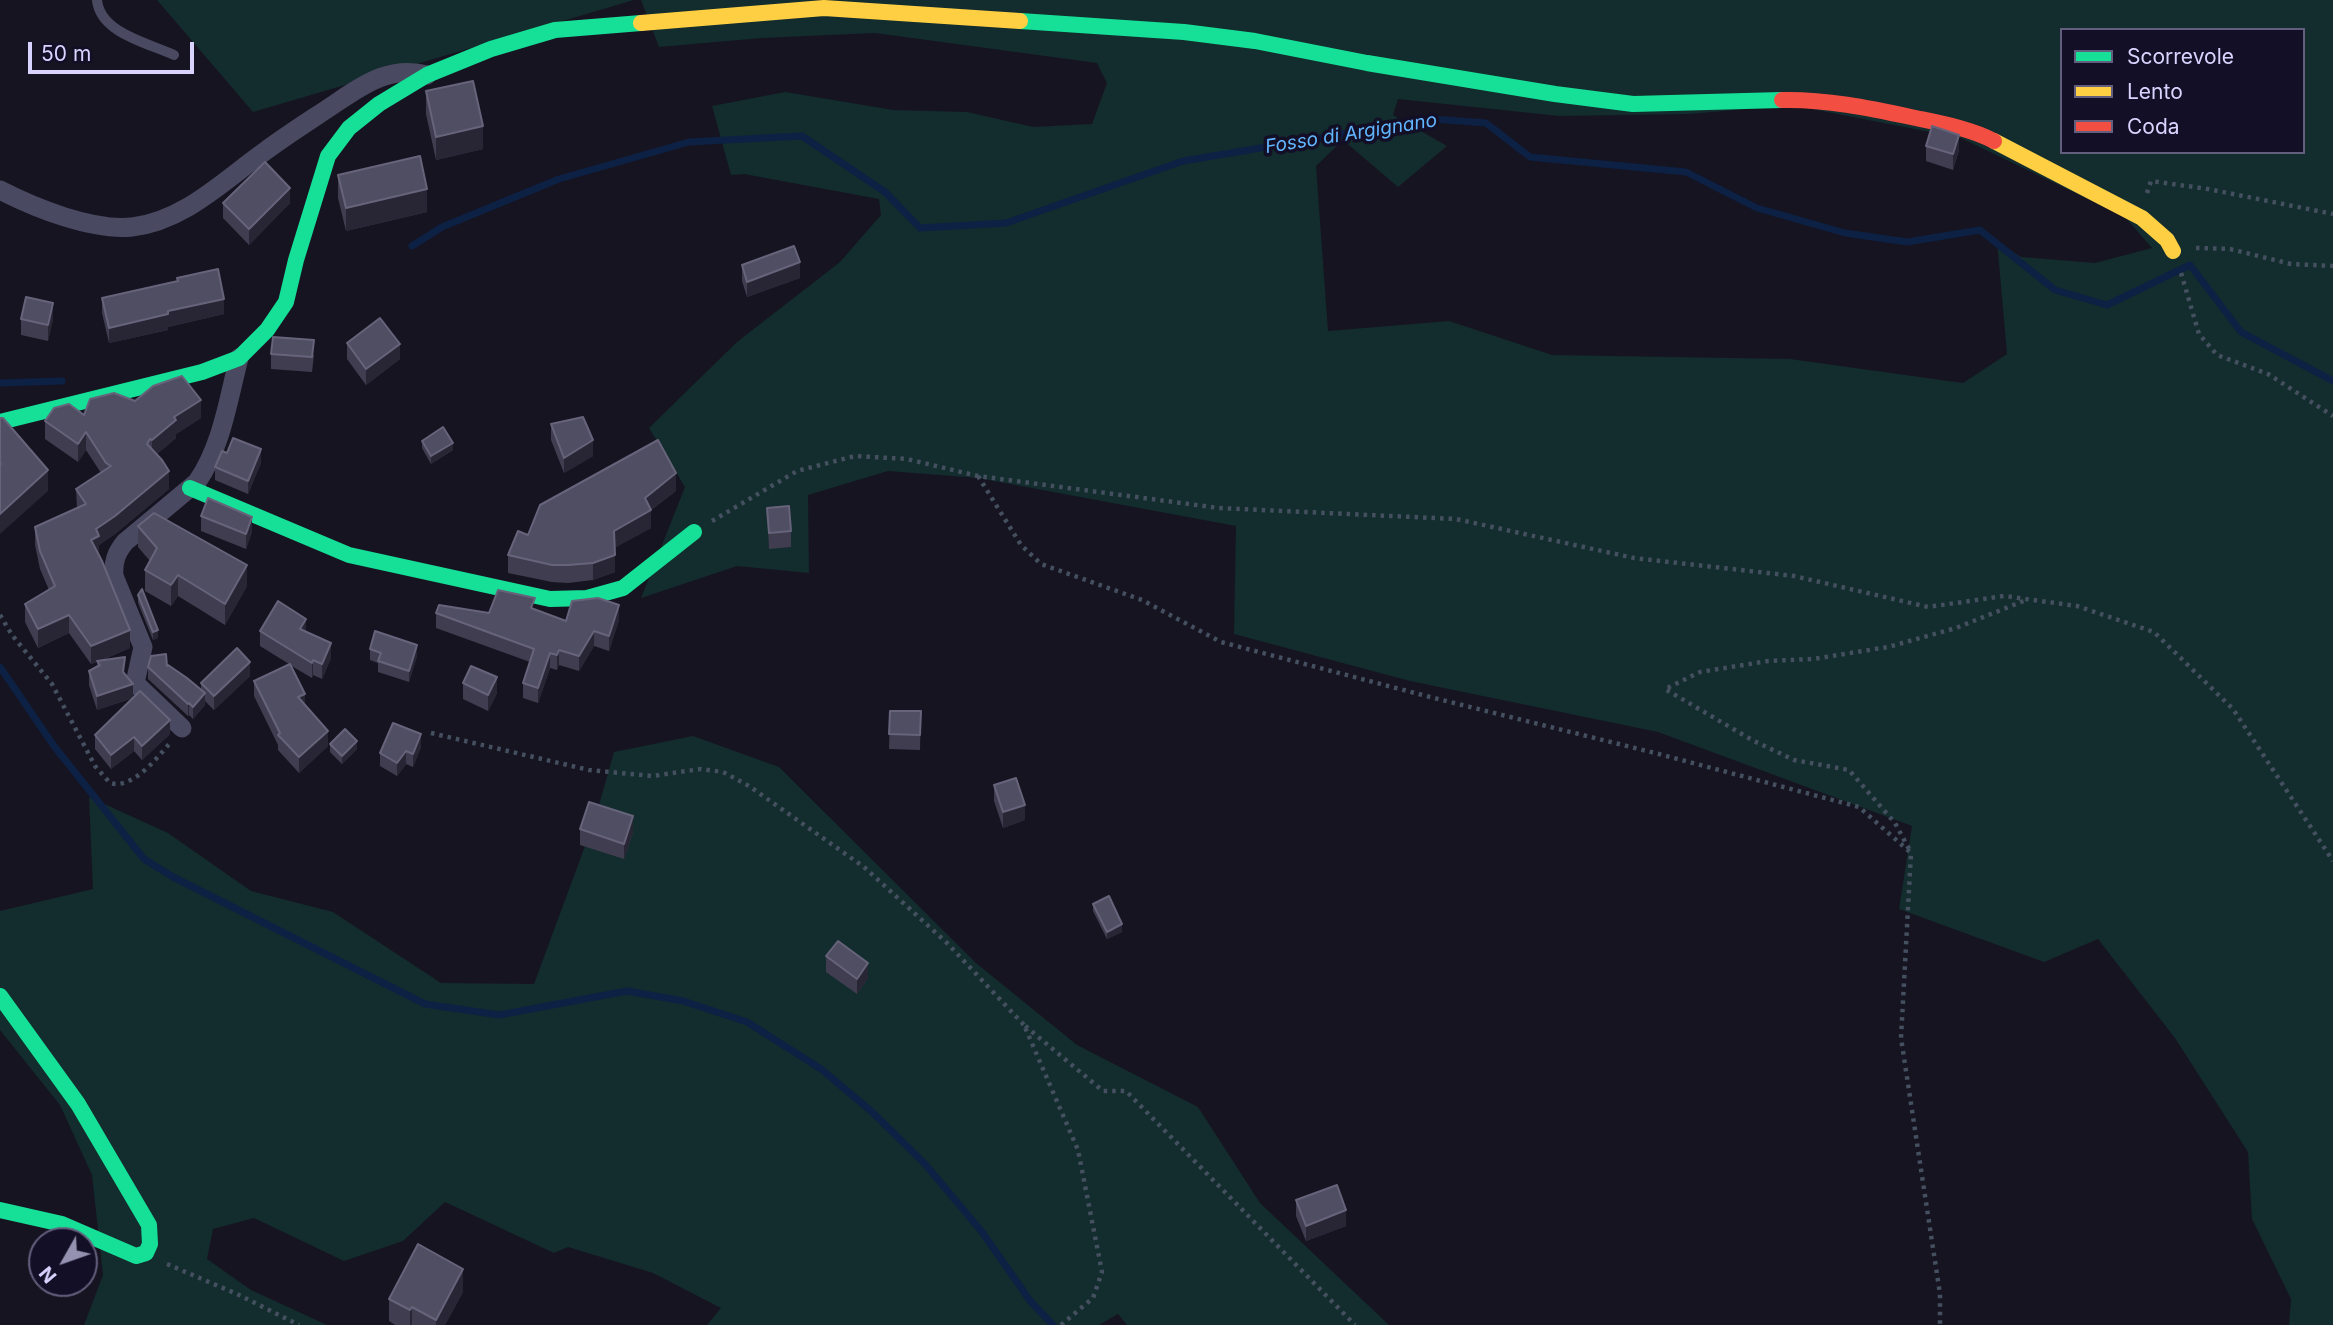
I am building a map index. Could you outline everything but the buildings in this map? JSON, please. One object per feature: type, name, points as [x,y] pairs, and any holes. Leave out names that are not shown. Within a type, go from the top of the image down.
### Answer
[{"type":"street","points":[[0,422],[202,372],[239,358],[267,330],[286,302],[328,156],[349,128],[379,104],[427,75],[491,49],[555,30],[824,8],[1184,32],[1255,41],[1367,64],[1633,104],[1790,100],[1857,106],[1983,135],[2142,218],[2155,228],[2172,249]]},
{"type":"street","points":[[0,190],[85,223],[129,227],[157,222],[208,195],[264,152],[364,84],[392,74],[411,71],[427,75]]},
{"type":"street","points":[[182,729],[135,684],[143,647],[114,576],[114,564],[117,553],[125,542],[197,482],[213,456],[239,358]]},
{"type":"street","points":[[190,488],[349,555],[550,599],[573,600],[610,594],[623,588],[694,532]]},
{"type":"street","points":[[0,996],[78,1104],[149,1225],[150,1244],[146,1253],[135,1256],[62,1224],[0,1210]]},
{"type":"lane","points":[[97,0],[102,19],[116,29],[174,55]]},
{"type":"path","points":[[2142,218],[2151,181],[2208,189],[2333,214]]},
{"type":"path","points":[[2172,249],[2230,249],[2291,264],[2333,266]]},
{"type":"path","points":[[2189,293],[2199,334],[2217,355],[2268,374],[2333,416]]},
{"type":"path","points":[[694,532],[797,471],[855,456],[907,459],[978,476],[1219,508],[1456,519],[1634,558],[1794,576],[1928,607],[2004,596],[2077,606],[2154,632],[2233,709],[2333,862]]},
{"type":"path","points":[[978,476],[1021,545],[1041,564],[1142,600],[1221,642],[1655,752],[1859,807],[1911,853]]},
{"type":"path","points":[[1940,1325],[1940,1294],[1901,1038],[1911,853],[1895,823],[1849,770],[1794,760],[1752,740],[1665,689],[1700,672],[1768,661],[1813,659],[1900,644],[1956,628],[2026,600]]},
{"type":"path","points":[[0,615],[12,635],[52,684],[94,766],[110,783],[121,784],[139,774],[182,729]]},
{"type":"path","points":[[431,733],[589,770],[652,776],[701,769],[723,772],[749,786],[864,867],[947,943],[1024,1025],[1103,1091],[1126,1091],[1355,1325]]},
{"type":"path","points":[[1024,1025],[1078,1150],[1102,1272],[1093,1298],[1061,1325]]},
{"type":"path","points":[[146,1253],[299,1325]]},
{"type":"green space","points":[[157,0],[634,0],[253,112]]},
{"type":"green space","points":[[641,0],[2333,0],[2333,1325],[2289,1325],[2291,1299],[2252,1219],[2248,1152],[2175,1038],[2098,939],[2044,962],[1899,909],[1912,826],[1658,732],[1410,681],[1234,634],[1236,526],[978,478],[888,471],[808,495],[809,573],[737,566],[641,598],[685,487],[649,428],[737,342],[840,262],[881,215],[879,199],[744,174],[731,175],[712,106],[785,92],[893,110],[967,112],[1033,127],[1092,124],[1107,83],[1097,63],[875,33],[762,38],[659,47]],"holes":[[[1398,99],[1559,116],[1690,114],[1791,105],[1961,138],[2125,217],[2152,248],[2095,263],[2021,257],[1997,241],[2007,354],[1963,383],[1790,359],[1552,355],[1449,321],[1328,331],[1316,166],[1343,140],[1398,187],[1447,146],[1393,115]]]},
{"type":"green space","points":[[693,736],[779,767],[976,963],[1077,1045],[1198,1107],[1260,1203],[1389,1325],[1127,1325],[1118,1314],[1099,1325],[707,1325],[721,1308],[653,1273],[568,1247],[554,1253],[445,1202],[403,1241],[344,1261],[254,1218],[213,1229],[207,1259],[251,1290],[327,1325],[84,1325],[95,1297],[98,1297],[103,1275],[92,1175],[60,1105],[0,1030],[0,911],[93,889],[89,797],[168,833],[251,891],[333,912],[441,983],[534,984],[595,819],[614,752]]},
{"type":"waterway","name":"Fosso di Argignano","points":[[412,246],[442,227],[559,179],[689,142],[802,136],[885,192],[920,228],[1006,223],[1183,161],[1433,119],[1486,123],[1530,157],[1686,172],[1757,208],[1845,233],[1907,242],[1980,230],[2055,290],[2107,305],[2190,265],[2241,332],[2333,381]]},
{"type":"waterway","name":"Fosso di Argignano","points":[[0,383],[62,381]]},
{"type":"waterway","points":[[0,667],[54,746],[144,859],[173,877],[425,1004],[499,1015],[627,991],[683,1001],[747,1022],[821,1069],[871,1111],[925,1164],[982,1232],[1031,1302],[1053,1325]]},
{"type":"traffic: fast","points":[[1020,21],[1184,32],[1255,41],[1367,63],[1633,104],[1782,100]]},
{"type":"traffic: fast","points":[[0,422],[202,372],[239,358],[267,330],[286,302],[328,156],[349,128],[379,104],[427,75],[491,49],[555,30],[641,23]]},
{"type":"traffic: fast","points":[[190,488],[349,555],[550,599],[587,598],[623,588],[694,532]]},
{"type":"traffic: fast","points":[[0,996],[78,1104],[149,1225],[150,1244],[146,1253],[136,1256],[62,1224],[0,1210]]},
{"type":"traffic: slow","points":[[641,23],[824,8],[1020,21]]},
{"type":"traffic: slow","points":[[1994,141],[2142,218],[2167,240],[2173,251]]},
{"type":"traffic: jam","points":[[1782,100],[1879,110],[1954,126],[1994,141]]}]
